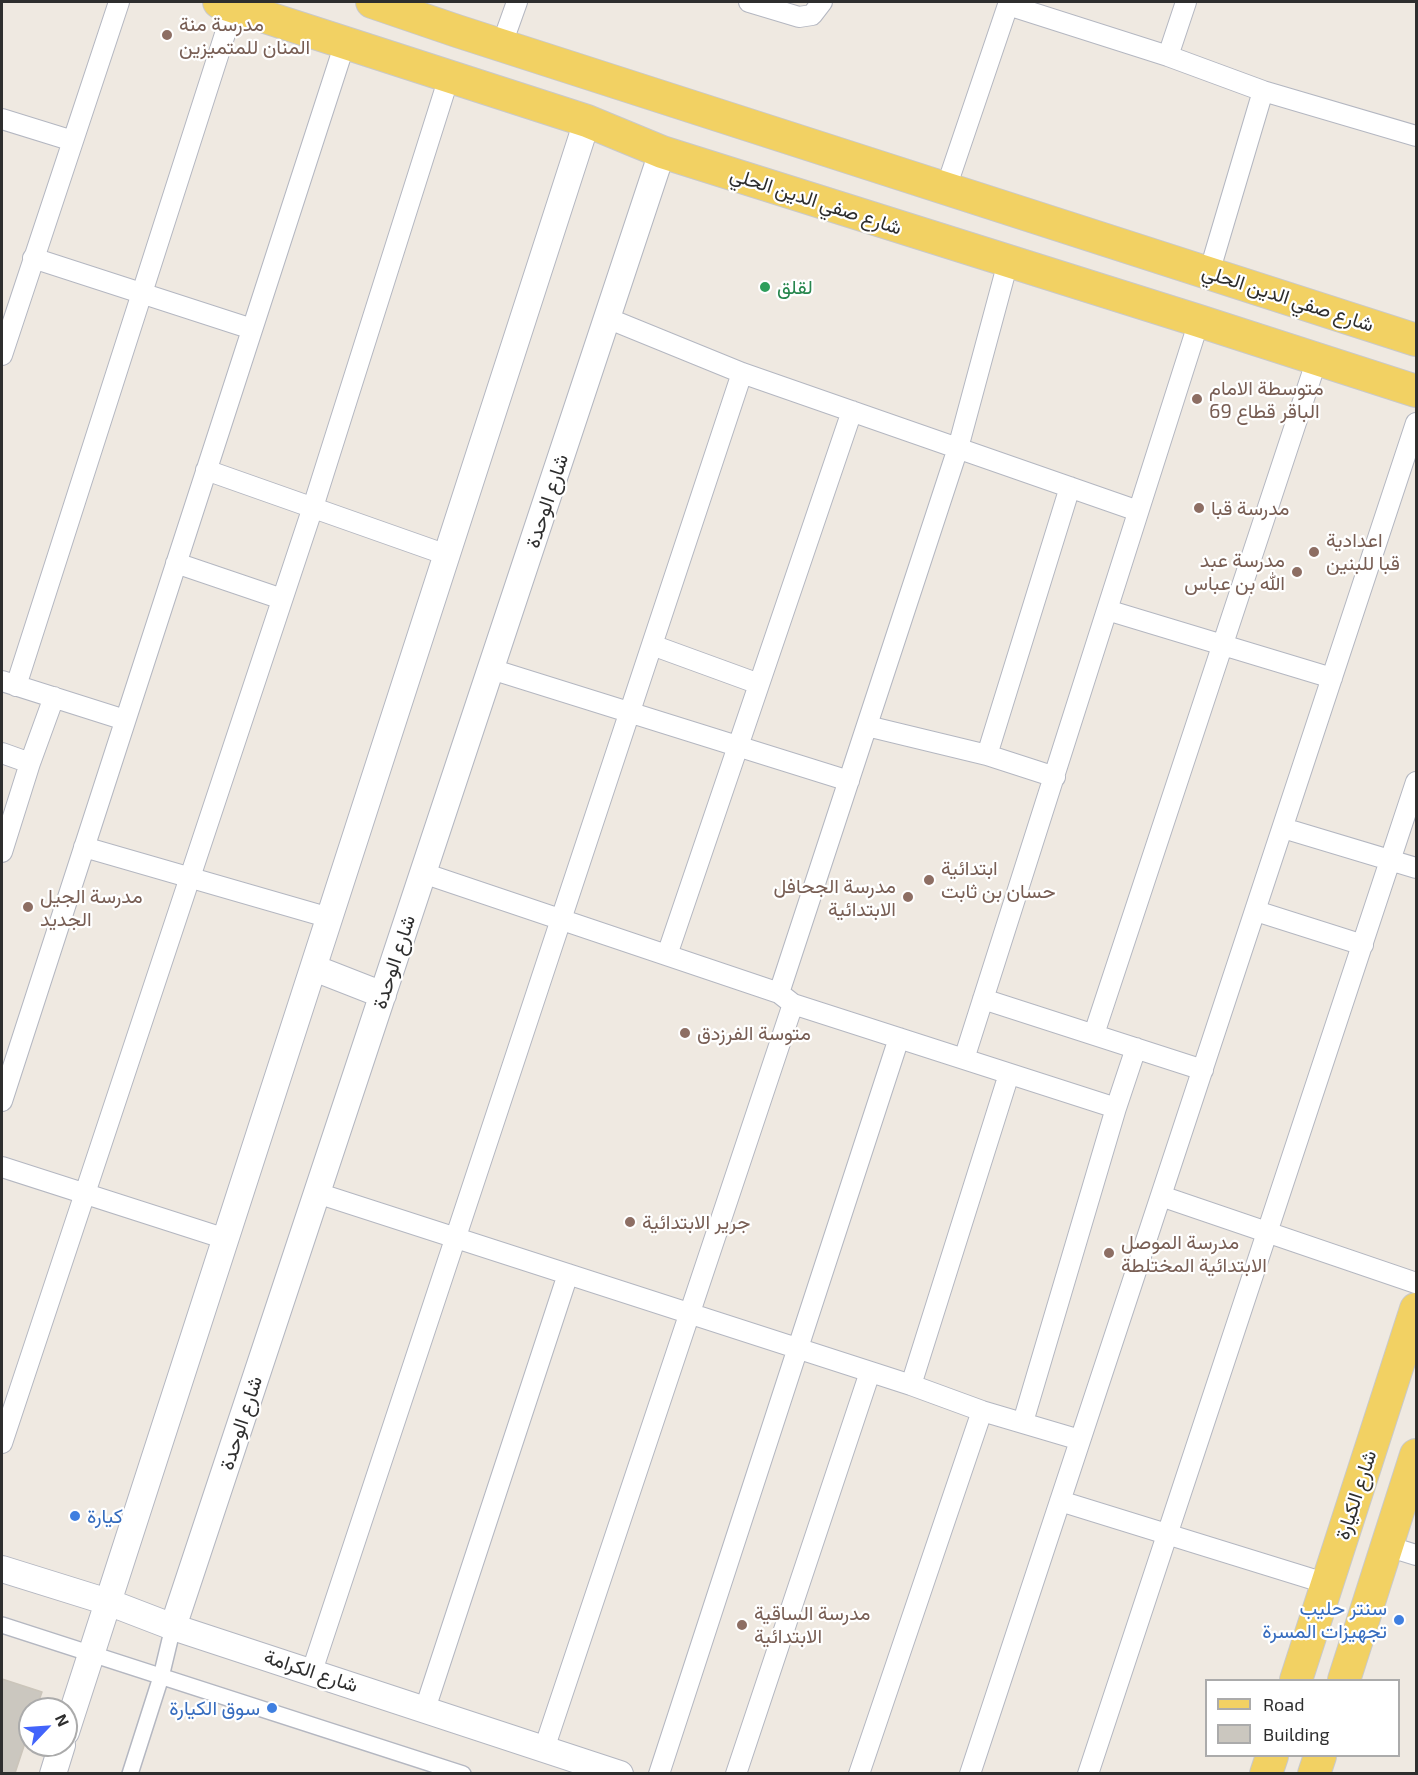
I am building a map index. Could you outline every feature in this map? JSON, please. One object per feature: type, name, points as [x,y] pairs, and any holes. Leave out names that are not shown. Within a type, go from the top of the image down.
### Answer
[{"type":"main road","name":"شارع صفي الدين الحلي","points":[[226,4],[587,121],[662,152],[1416,391]]},
{"type":"main road","name":"شارع صفي الدين الحلي","points":[[386,6],[457,31],[1416,340]]},
{"type":"main road","points":[[386,6],[407,16],[414,32],[408,49],[393,58]]},
{"type":"main road","points":[[449,77],[437,64],[437,46],[448,33],[457,31]]},
{"type":"main road","name":"شارع الكيارة","points":[[1296,1679],[1415,1318]]},
{"type":"main road","points":[[1344,1679],[1416,1455]]},
{"type":"main road","points":[[1266,1773],[1271,1757]]},
{"type":"main road","points":[[1314,1773],[1319,1757]]},
{"type":"street","points":[[2,355],[119,2]]},
{"type":"street","points":[[502,44],[517,2]]},
{"type":"street","points":[[749,2],[800,17],[812,15],[822,2]]},
{"type":"street","points":[[1168,56],[1186,2]]},
{"type":"street","points":[[946,188],[1009,3],[1168,56],[1263,91],[1416,136]]},
{"type":"street","points":[[125,720],[9,683],[142,293],[226,4]]},
{"type":"street","points":[[3,1094],[345,43]]},
{"type":"street","points":[[2,1443],[313,507],[449,77]]},
{"type":"street","points":[[1209,273],[1263,91]]},
{"type":"street","points":[[2,119],[72,141]]},
{"type":"street","points":[[77,1697],[587,121]]},
{"type":"street","name":"شارع الوحدة","points":[[130,1773],[161,1677],[173,1627],[662,152]]},
{"type":"street","points":[[33,258],[252,329]]},
{"type":"street","points":[[544,1749],[690,1314],[786,999],[849,781],[958,448],[1008,262]]},
{"type":"street","points":[[607,318],[742,373],[1138,511]]},
{"type":"street","points":[[964,1059],[1199,321]]},
{"type":"street","points":[[1094,1034],[1317,359]]},
{"type":"street","points":[[312,1671],[742,373]]},
{"type":"street","points":[[667,955],[852,411]]},
{"type":"street","points":[[970,1773],[1416,423]]},
{"type":"street","points":[[206,470],[447,555]]},
{"type":"street","points":[[987,755],[1070,487]]},
{"type":"street","points":[[176,563],[282,599]]},
{"type":"street","points":[[1107,610],[1332,678]]},
{"type":"street","points":[[652,645],[759,684]]},
{"type":"street","points":[[491,669],[849,781]]},
{"type":"street","points":[[2,852],[54,697]]},
{"type":"street","points":[[867,726],[987,755],[1055,777]]},
{"type":"street","points":[[2,753],[30,763]]},
{"type":"street","points":[[1088,1773],[1416,782]]},
{"type":"street","points":[[1283,828],[1416,868]]},
{"type":"street","points":[[84,847],[330,918]]},
{"type":"street","points":[[423,873],[667,955],[899,1038],[1116,1108]]},
{"type":"street","points":[[1256,911],[1363,945]]},
{"type":"street","points":[[314,968],[382,995]]},
{"type":"street","points":[[983,999],[1203,1070]]},
{"type":"street","points":[[659,1773],[899,1038]]},
{"type":"street","points":[[1023,1422],[1116,1108],[1137,1048]]},
{"type":"street","points":[[911,1385],[1009,1074]]},
{"type":"street","points":[[2,1167],[226,1239]]},
{"type":"street","points":[[317,1193],[911,1385],[982,1411],[1080,1440]]},
{"type":"street","points":[[1161,1196],[1416,1283]]},
{"type":"street","points":[[425,1709],[568,1274]]},
{"type":"street","points":[[736,1773],[870,1372]]},
{"type":"street","points":[[858,1773],[982,1411]]},
{"type":"street","points":[[1060,1501],[1328,1584]]},
{"type":"street","points":[[1387,1546],[1416,1555]]},
{"type":"street","name":"شارع الكرامة","points":[[2,1569],[108,1602],[173,1627],[620,1773]]},
{"type":"street","points":[[2,1625],[463,1773]]},
{"type":"street","points":[[53,1773],[58,1757]]},
{"type":"building","points":[[2,1679],[42,1692],[40,1697],[18,1697],[18,1757],[20,1757],[15,1773],[2,1773]]},
{"type":"place","name":"مدرسة منة المنان للمتميزين","points":[[167,35]]},
{"type":"place","name":"لقلق","points":[[765,287]]},
{"type":"place","name":"متوسطة الامام الباقر قطاع 69","points":[[1197,399]]},
{"type":"place","name":"مدرسة قبا","points":[[1199,508]]},
{"type":"place","name":"اعدادية قبا للبنين","points":[[1314,552]]},
{"type":"place","name":"مدرسة عبد الله بن عباس","points":[[1297,572]]},
{"type":"place","name":"ابتدائية حسان بن ثابت","points":[[929,880]]},
{"type":"place","name":"مدرسة الجحافل الابتدائية","points":[[908,897]]},
{"type":"place","name":"مدرسة الجيل الجديد","points":[[28,907]]},
{"type":"place","name":"متوسة الفرزدق","points":[[685,1033]]},
{"type":"place","name":"جرير الابتدائية","points":[[630,1222]]},
{"type":"place","name":"مدرسة الموصل الابتدائية المختلطة","points":[[1109,1253]]},
{"type":"place","name":"كيارة","points":[[75,1516]]},
{"type":"place","name":"سنتر حليب تجهيزات المسرة","points":[[1399,1620]]},
{"type":"place","name":"مدرسة الساقية الابتدائية","points":[[742,1625]]},
{"type":"place","name":"سوق الكيارة","points":[[272,1708]]}]
